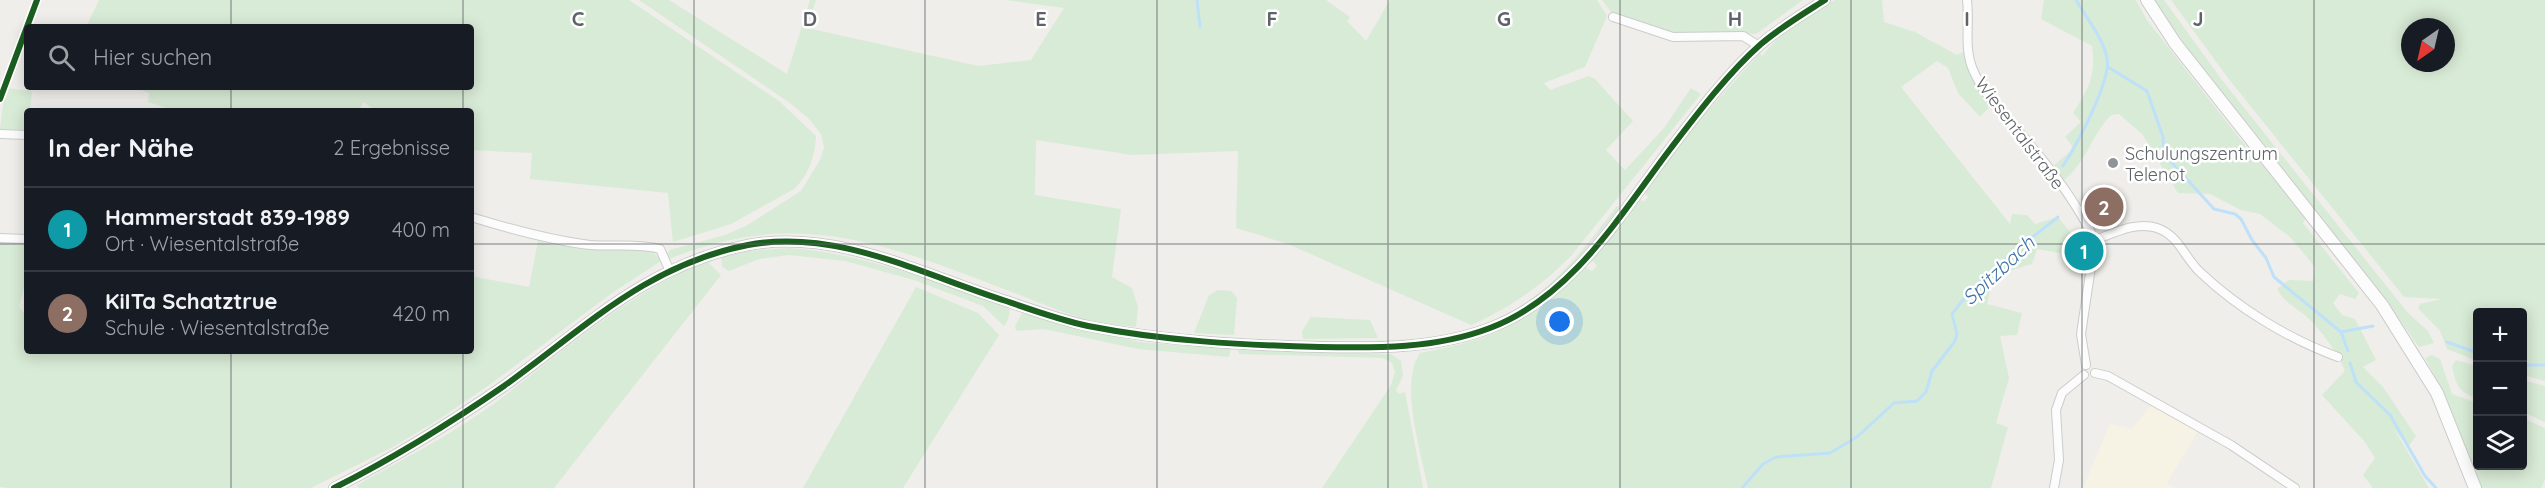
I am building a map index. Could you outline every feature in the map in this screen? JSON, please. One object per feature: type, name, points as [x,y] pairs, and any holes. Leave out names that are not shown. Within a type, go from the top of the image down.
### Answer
[{"type":"main road","points":[[2147,0],[2182,51],[2382,304],[2437,393],[2475,488]]},
{"type":"street","points":[[28,24],[37,0]]},
{"type":"street","points":[[334,488],[431,436],[507,383],[612,304],[669,269],[705,255],[752,244],[803,241],[879,256],[1005,301],[1084,325],[1154,337],[1303,347],[1405,347],[1437,343],[1493,327],[1531,307],[1562,283],[1627,207],[1672,146],[1759,46],[1825,0]]},
{"type":"street","name":"Wiesentalstraße","points":[[1967,0],[1970,22],[1966,42],[1973,71],[1993,103],[2029,143],[2057,181],[2095,240]]},
{"type":"street","points":[[1613,17],[1673,37],[1743,36],[1759,46]]},
{"type":"street","points":[[0,99],[24,35]]},
{"type":"street","points":[[0,134],[24,135]]},
{"type":"street","points":[[474,218],[554,239],[593,245],[647,246],[660,249],[669,269]]},
{"type":"street","points":[[2084,375],[2083,369],[2086,365],[2081,334],[2095,240],[2139,226],[2155,227],[2170,233],[2199,272],[2256,316],[2338,357]]},
{"type":"street","points":[[0,238],[24,239]]},
{"type":"street","points":[[2086,365],[2093,366],[2095,373]]},
{"type":"street","points":[[2084,375],[2090,377],[2095,373]]},
{"type":"street","points":[[2095,373],[2108,376],[2231,445],[2295,488]]},
{"type":"street","points":[[2054,488],[2059,460],[2056,410],[2062,393],[2084,375]]},
{"type":"shaded area","points":[[2153,403],[2199,429],[2167,483],[2175,488],[2083,488],[2110,424],[2132,429]]},
{"type":"green space","points":[[99,0],[629,0],[779,101],[816,136],[814,151],[807,171],[794,189],[731,224],[673,242],[668,193],[530,179],[532,153],[474,150],[474,108],[372,108],[363,102],[360,108],[167,108],[148,102],[149,93],[142,90],[474,90],[474,24],[87,24]]},
{"type":"green space","points":[[639,0],[669,0],[787,74],[810,0],[816,0],[807,28],[978,66],[1031,60],[1064,8],[1006,0],[1326,0],[1350,17],[1347,21],[1366,41],[1390,0],[1597,0],[1607,16],[1585,67],[1544,83],[1550,90],[1589,76],[1595,79],[1633,121],[1606,150],[1625,170],[1664,128],[1691,88],[1701,94],[1571,256],[1524,295],[1471,325],[1288,244],[1236,228],[1238,151],[1132,155],[1036,140],[1035,195],[1121,209],[1112,277],[1132,288],[1138,307],[1136,327],[1083,319],[919,258],[839,237],[799,234],[758,235],[715,243],[669,259],[666,255],[670,250],[725,235],[746,226],[801,191],[820,160],[824,147],[821,134],[809,119],[790,103]]},
{"type":"green space","points":[[1602,0],[1803,0],[1756,34],[1714,33],[1681,36],[1635,23],[1611,12]]},
{"type":"green space","points":[[1835,0],[1882,0],[1884,22],[1915,32],[1957,55],[1967,50],[1993,103],[1980,117],[1958,93],[1948,68],[1937,61],[1901,87],[2010,224],[2012,214],[2027,215],[2035,224],[2058,217],[2077,241],[2077,256],[2037,249],[2032,264],[2015,269],[1992,282],[1987,304],[2022,313],[2017,335],[2000,336],[2009,378],[1996,423],[2008,427],[1991,488],[1428,488],[1411,399],[1414,366],[1420,353],[1470,342],[1511,326],[1547,302],[1585,267],[1592,271],[1597,266],[1591,259],[1638,200],[1645,201],[1648,197],[1644,192],[1702,117],[1760,53],[1762,56],[1777,39],[1796,24]]},
{"type":"green space","points":[[2044,0],[2136,0],[2147,20],[2240,139],[2307,216],[2303,223],[2359,293],[2355,299],[2340,294],[2333,303],[2342,315],[2355,319],[2376,360],[2363,367],[2383,387],[2416,436],[2408,447],[2394,429],[2429,488],[2373,488],[2363,475],[2375,458],[2365,442],[2322,395],[2345,371],[2321,332],[2307,317],[2284,299],[2277,289],[2289,280],[2313,281],[2315,267],[2290,237],[2260,214],[2241,210],[2210,194],[2178,193],[2142,134],[2119,114],[2111,115],[2104,123],[2078,166],[2062,182],[2051,168],[2074,148],[2065,137],[2081,122],[2073,113],[2090,81],[2093,56],[2092,46],[2041,19]]},
{"type":"green space","points":[[2154,0],[2164,0],[2222,80],[2408,313],[2428,331],[2434,343],[2419,347],[2387,303],[2217,89]]},
{"type":"green space","points":[[2171,0],[2545,0],[2545,381],[2527,376],[2527,308],[2473,308],[2473,359],[2447,349],[2440,331],[2418,308],[2420,304],[2442,299],[2404,297],[2228,78]]},
{"type":"green space","points":[[5,88],[32,91],[30,108],[24,108],[24,130],[0,129]]},
{"type":"green space","points":[[1617,206],[1620,208],[1556,281],[1520,309],[1492,323],[1462,332],[1432,338],[1401,342],[1305,343],[1305,341],[1405,340],[1438,336],[1469,329],[1499,318],[1528,301],[1555,279],[1580,253]]},
{"type":"green space","points":[[0,240],[24,242],[24,287],[19,307],[24,313],[24,354],[474,354],[474,277],[529,287],[538,241],[554,245],[644,250],[654,253],[661,261],[612,293],[492,383],[441,418],[393,447],[311,488],[0,487]]},
{"type":"green space","points":[[788,248],[845,256],[901,271],[1010,309],[1008,320],[1004,326],[983,306],[914,280],[845,261],[789,255],[759,259],[729,271],[722,267],[721,257],[749,251]]},
{"type":"green space","points":[[707,261],[721,275],[554,488],[359,488],[357,485],[428,446],[479,414],[622,307],[649,290]]},
{"type":"green space","points":[[916,287],[978,313],[999,335],[903,488],[803,488]]},
{"type":"green space","points":[[1218,290],[1231,291],[1237,298],[1234,335],[1194,333],[1209,295]]},
{"type":"green space","points":[[1022,313],[1139,342],[1231,349],[1229,357],[1138,349],[1044,329],[1016,331],[1015,326]]},
{"type":"green space","points":[[1311,317],[1370,320],[1378,338],[1303,339],[1302,331]]},
{"type":"green space","points":[[1238,350],[1391,354],[1401,361],[1403,376],[1396,390],[1399,394],[1405,392],[1423,488],[1322,488],[1391,385],[1395,372],[1392,363],[1383,358],[1239,354]]},
{"type":"green space","points":[[2432,355],[2440,359],[2452,394],[2473,402],[2473,470],[2527,470],[2527,420],[2545,428],[2545,479],[2541,488],[2480,488],[2439,383],[2425,358]]},
{"type":"green space","points":[[2456,360],[2473,365],[2473,396],[2459,387],[2452,366]]},
{"type":"green space","points":[[2527,381],[2545,386],[2545,422],[2527,414]]},
{"type":"waterway","points":[[1197,0],[1200,27]]},
{"type":"waterway","name":"Spitzbach","points":[[2063,166],[2092,113],[2107,68],[2107,58],[2102,43],[2076,0]]},
{"type":"waterway","points":[[2108,67],[2147,91],[2163,137],[2164,154],[2214,209],[2235,214],[2241,219],[2252,240],[2266,258],[2274,277],[2341,332],[2348,351]]},
{"type":"waterway","name":"Spitzbach","points":[[1742,488],[1763,464],[1776,457],[1830,453],[1857,437],[1894,403],[1917,401],[1926,392],[1932,371],[1955,341],[1957,334],[1952,314],[1988,274],[2058,217]]},
{"type":"waterway","points":[[2341,332],[2373,326]]},
{"type":"waterway","points":[[2447,342],[2473,351]]},
{"type":"waterway","points":[[2350,363],[2356,382],[2390,415],[2425,476],[2436,488]]},
{"type":"waterway","points":[[2527,365],[2545,365]]},
{"type":"cycle path","points":[[28,24],[37,0]]},
{"type":"cycle path","points":[[334,488],[400,453],[463,414],[618,301],[647,283],[678,267],[712,254],[748,245],[781,241],[847,248],[911,267],[1057,318],[1088,326],[1174,339],[1291,346],[1363,347],[1427,344],[1469,335],[1519,314],[1546,296],[1570,275],[1613,226],[1692,121],[1737,67],[1769,38],[1825,0]]},
{"type":"cycle path","points":[[0,99],[24,35]]},
{"type":"place","name":"Schulungszentrum Telenot","points":[[2113,163]]},
{"type":"place","name":"KiITa Schatztrue","points":[[2104,207]]},
{"type":"place","name":"Hammerstadt 839-1989","points":[[2084,251]]}]
